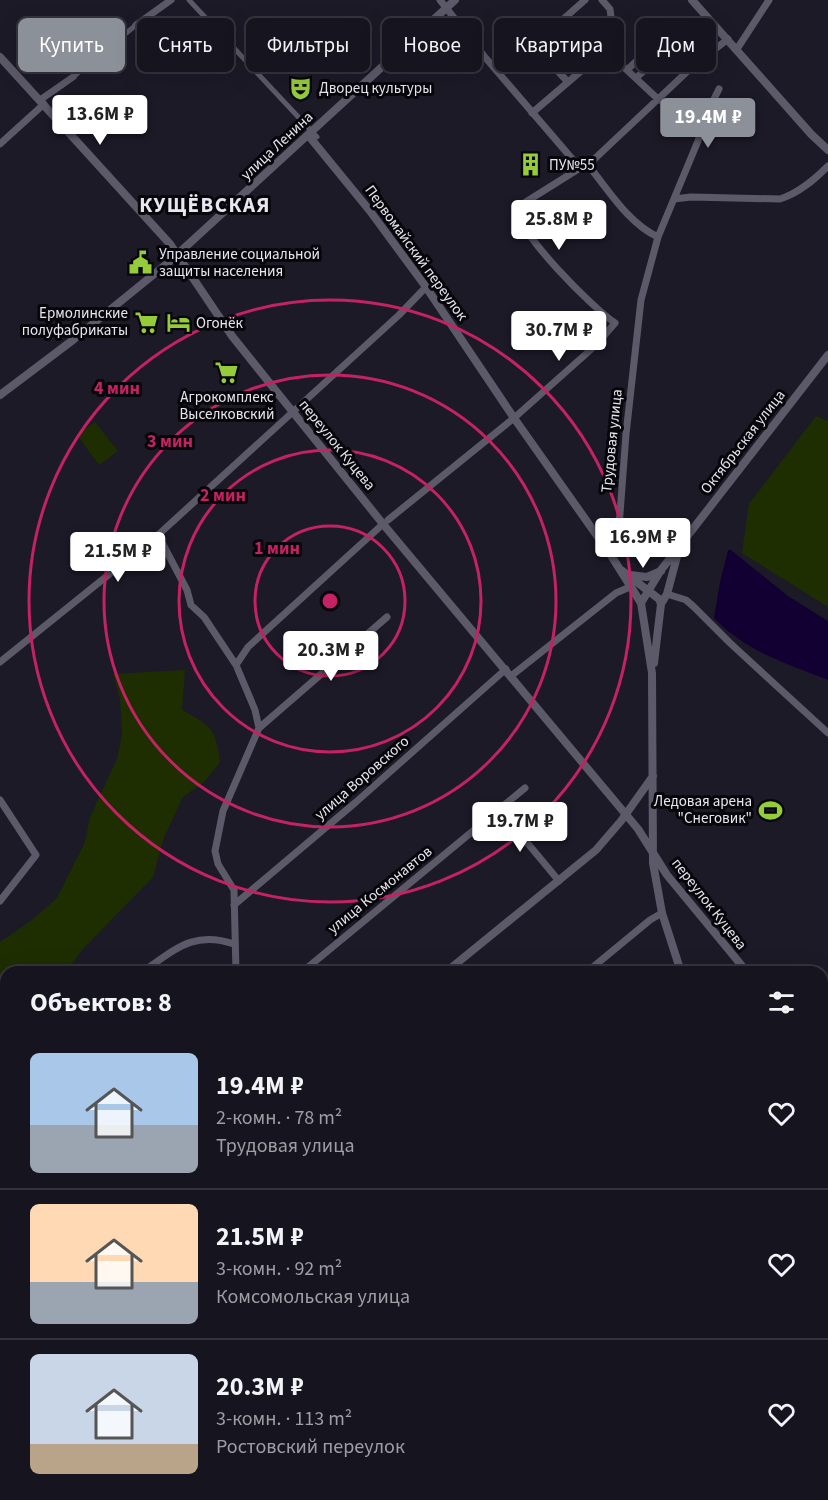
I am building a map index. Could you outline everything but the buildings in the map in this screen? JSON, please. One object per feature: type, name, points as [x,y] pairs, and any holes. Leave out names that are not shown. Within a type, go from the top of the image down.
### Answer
[{"type":"street","points":[[0,144],[42,102],[136,25],[171,0]]},
{"type":"street","name":"Первомайский переулок","points":[[189,0],[313,134],[426,287],[514,418],[612,557],[630,587],[651,601]]},
{"type":"street","points":[[440,0],[532,113],[629,215],[651,234],[658,237]]},
{"type":"street","name":"улица Ленина","points":[[0,395],[108,312],[178,254],[313,134],[455,0]]},
{"type":"street","points":[[565,18],[585,0]]},
{"type":"street","points":[[532,113],[622,36],[612,25],[610,9],[602,0]]},
{"type":"street","points":[[693,0],[811,134],[828,150]]},
{"type":"street","points":[[737,49],[769,0]]},
{"type":"street","points":[[236,665],[248,647],[386,522],[514,418],[596,345],[615,322],[583,296],[536,243],[518,213],[521,205],[583,167],[659,100],[691,68],[728,39]]},
{"type":"street","points":[[627,70],[648,50],[657,59],[636,78]]},
{"type":"street","name":"переулок Куцева","points":[[0,57],[178,254],[232,336],[638,829],[667,876],[742,966]]},
{"type":"street","points":[[624,67],[659,100]]},
{"type":"street","points":[[559,72],[567,81]]},
{"type":"street","name":"Трудовая улица","points":[[612,557],[618,540],[626,434],[641,300],[658,237],[698,141],[703,121],[718,89]]},
{"type":"street","points":[[674,200],[691,197],[780,199],[792,195],[816,178],[828,166]]},
{"type":"street","points":[[0,662],[158,535],[399,315],[426,287]]},
{"type":"street","name":"Октябрьская улица","points":[[651,601],[661,570],[828,355]]},
{"type":"street","points":[[158,535],[187,590],[191,605],[204,617],[236,665],[255,710],[259,728]]},
{"type":"street","name":"Октябрьская улица","points":[[651,601],[667,594],[680,546]]},
{"type":"street","name":"Первомайский переулок","points":[[620,569],[630,575],[651,601],[653,850]]},
{"type":"street","points":[[630,575],[647,577],[661,570]]},
{"type":"street","name":"улица Воровского","points":[[234,905],[508,673],[616,593],[630,587]]},
{"type":"street","points":[[667,594],[686,600],[730,644],[828,734]]},
{"type":"street","name":"Первомайский переулок","points":[[651,601],[652,673]]},
{"type":"street","points":[[236,966],[234,890],[218,864],[215,851],[223,811],[259,728],[387,617]]},
{"type":"street","points":[[453,966],[596,850],[653,776]]},
{"type":"street","name":"улица Космонавтов","points":[[309,966],[525,788]]},
{"type":"street","points":[[0,800],[36,855],[0,901]]},
{"type":"street","points":[[500,810],[559,881]]},
{"type":"street","name":"переулок Куцева","points":[[653,850],[662,913],[679,966]]},
{"type":"street","points":[[594,966],[650,920],[662,913]]},
{"type":"street","points":[[152,966],[194,940],[222,940],[234,944]]},
{"type":"green space","points":[[816,416],[828,421],[828,607],[742,553],[749,504]]},
{"type":"green space","points":[[95,422],[118,451],[99,465],[77,435]]},
{"type":"green space","points":[[185,670],[182,710],[200,720],[210,729],[214,735],[220,762],[204,782],[183,797],[164,837],[153,877],[82,950],[70,966],[0,966],[0,942],[32,920],[57,898],[85,842],[90,817],[117,759],[122,735],[120,699],[113,674]]},
{"type":"shaded area","points":[[728,550],[731,550],[788,596],[828,621],[828,680],[753,648],[714,618]]},
{"type":"place","name":"Дворец культуры","points":[[301,88]]},
{"type":"place","name":"ПУ№55","points":[[531,165]]},
{"type":"place","name":"Управление социальной защиты населения","points":[[141,263]]},
{"type":"place","name":"Ермолинские полуфабрикаты","points":[[146,322]]},
{"type":"place","name":"Огонёк","points":[[178,323]]},
{"type":"place","name":"Агрокомплекс Выселковский","points":[[227,373]]},
{"type":"place","name":"Ледовая арена \"Снеговик\"","points":[[770,810]]},
{"type":"district","name":"КУЩЁВСКАЯ","points":[[205,205]]}]
